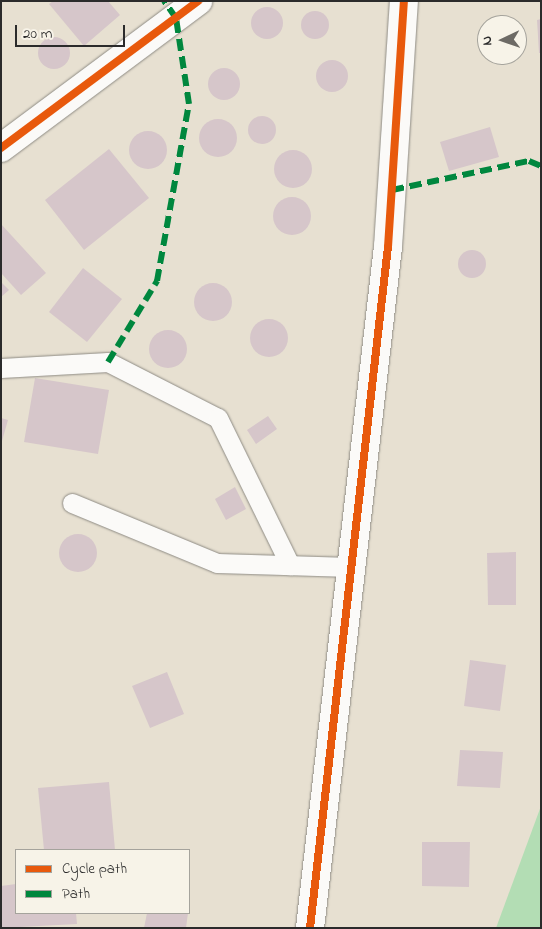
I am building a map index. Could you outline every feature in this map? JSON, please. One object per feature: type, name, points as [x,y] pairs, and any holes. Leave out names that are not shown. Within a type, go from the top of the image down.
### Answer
[{"type":"street","points":[[1,148],[198,1]]},
{"type":"street","points":[[310,928],[388,247],[404,1]]},
{"type":"lane","points":[[1,368],[108,362],[218,418],[290,565]]},
{"type":"lane","points":[[72,503],[217,563],[351,567]]},
{"type":"green space","points":[[541,806],[541,928],[496,928]]},
{"type":"building","points":[[53,1],[108,1],[120,15],[84,46],[49,4]]},
{"type":"building","points":[[267,7],[273,8],[278,12],[282,17],[282,29],[278,34],[273,38],[267,39],[261,38],[256,34],[252,29],[251,23],[252,17],[256,12],[261,8]]},
{"type":"building","points":[[315,11],[325,15],[329,25],[325,35],[315,39],[305,35],[301,25],[305,15]]},
{"type":"building","points":[[541,19],[541,53],[539,53],[537,20]]},
{"type":"building","points":[[54,37],[60,38],[65,42],[69,47],[69,59],[65,64],[60,68],[54,69],[48,68],[43,64],[39,59],[38,53],[39,47],[43,42],[48,38]]},
{"type":"building","points":[[332,60],[338,61],[343,65],[347,70],[347,82],[343,87],[338,91],[332,92],[326,91],[321,87],[317,82],[316,76],[317,70],[321,65],[326,61]]},
{"type":"building","points":[[224,68],[230,69],[235,73],[239,78],[239,90],[235,95],[230,99],[224,100],[218,99],[213,95],[209,90],[208,84],[209,78],[213,73],[218,69]]},
{"type":"building","points":[[262,116],[272,120],[276,130],[272,140],[262,144],[252,140],[248,130],[252,120]]},
{"type":"building","points":[[218,119],[232,124],[237,138],[232,152],[218,157],[204,152],[199,138],[204,124]]},
{"type":"building","points":[[490,127],[499,157],[449,171],[440,142]]},
{"type":"building","points":[[148,131],[162,136],[167,150],[162,164],[148,169],[134,164],[129,150],[134,136]]},
{"type":"building","points":[[109,149],[149,198],[84,250],[45,200]]},
{"type":"building","points":[[293,150],[307,155],[312,169],[307,183],[293,188],[279,183],[274,169],[279,155]]},
{"type":"building","points":[[292,197],[306,202],[311,216],[306,230],[292,235],[278,230],[273,216],[278,202]]},
{"type":"building","points":[[1,224],[46,273],[21,295],[1,273]]},
{"type":"building","points":[[472,250],[482,254],[486,264],[482,274],[472,278],[462,274],[458,264],[462,254]]},
{"type":"building","points":[[83,268],[122,299],[87,342],[49,312]]},
{"type":"building","points":[[1,282],[9,290],[1,297]]},
{"type":"building","points":[[213,283],[227,288],[232,302],[227,316],[213,321],[199,316],[194,302],[199,288]]},
{"type":"building","points":[[269,319],[283,324],[288,338],[283,352],[269,357],[255,352],[250,338],[255,324]]},
{"type":"building","points":[[168,330],[182,335],[187,349],[182,363],[168,368],[154,363],[149,349],[154,335]]},
{"type":"building","points":[[35,378],[109,390],[98,454],[24,442]]},
{"type":"building","points":[[268,416],[277,429],[256,444],[247,430]]},
{"type":"building","points":[[1,418],[8,420],[2,441],[1,441]]},
{"type":"building","points":[[235,487],[246,509],[226,520],[215,499]]},
{"type":"building","points":[[78,534],[92,539],[97,553],[92,567],[78,572],[64,567],[59,553],[64,539]]},
{"type":"building","points":[[516,552],[516,605],[488,605],[487,553]]},
{"type":"building","points":[[470,660],[506,665],[500,711],[464,706]]},
{"type":"building","points":[[167,672],[184,714],[150,728],[132,686]]},
{"type":"building","points":[[460,750],[503,752],[500,788],[457,786]]},
{"type":"building","points":[[109,782],[115,849],[44,849],[38,788]]},
{"type":"building","points":[[422,842],[470,842],[469,887],[422,886]]},
{"type":"building","points":[[15,884],[15,914],[76,914],[77,924],[1,928],[1,886]]},
{"type":"building","points":[[147,914],[188,914],[186,928],[144,928]]},
{"type":"marked path","points":[[108,362],[157,281],[189,104],[176,18],[164,1]]},
{"type":"marked path","points":[[392,190],[529,161],[541,166]]},
{"type":"cycle path","points":[[1,148],[198,1]]},
{"type":"cycle path","points":[[310,928],[388,247],[404,1]]}]
